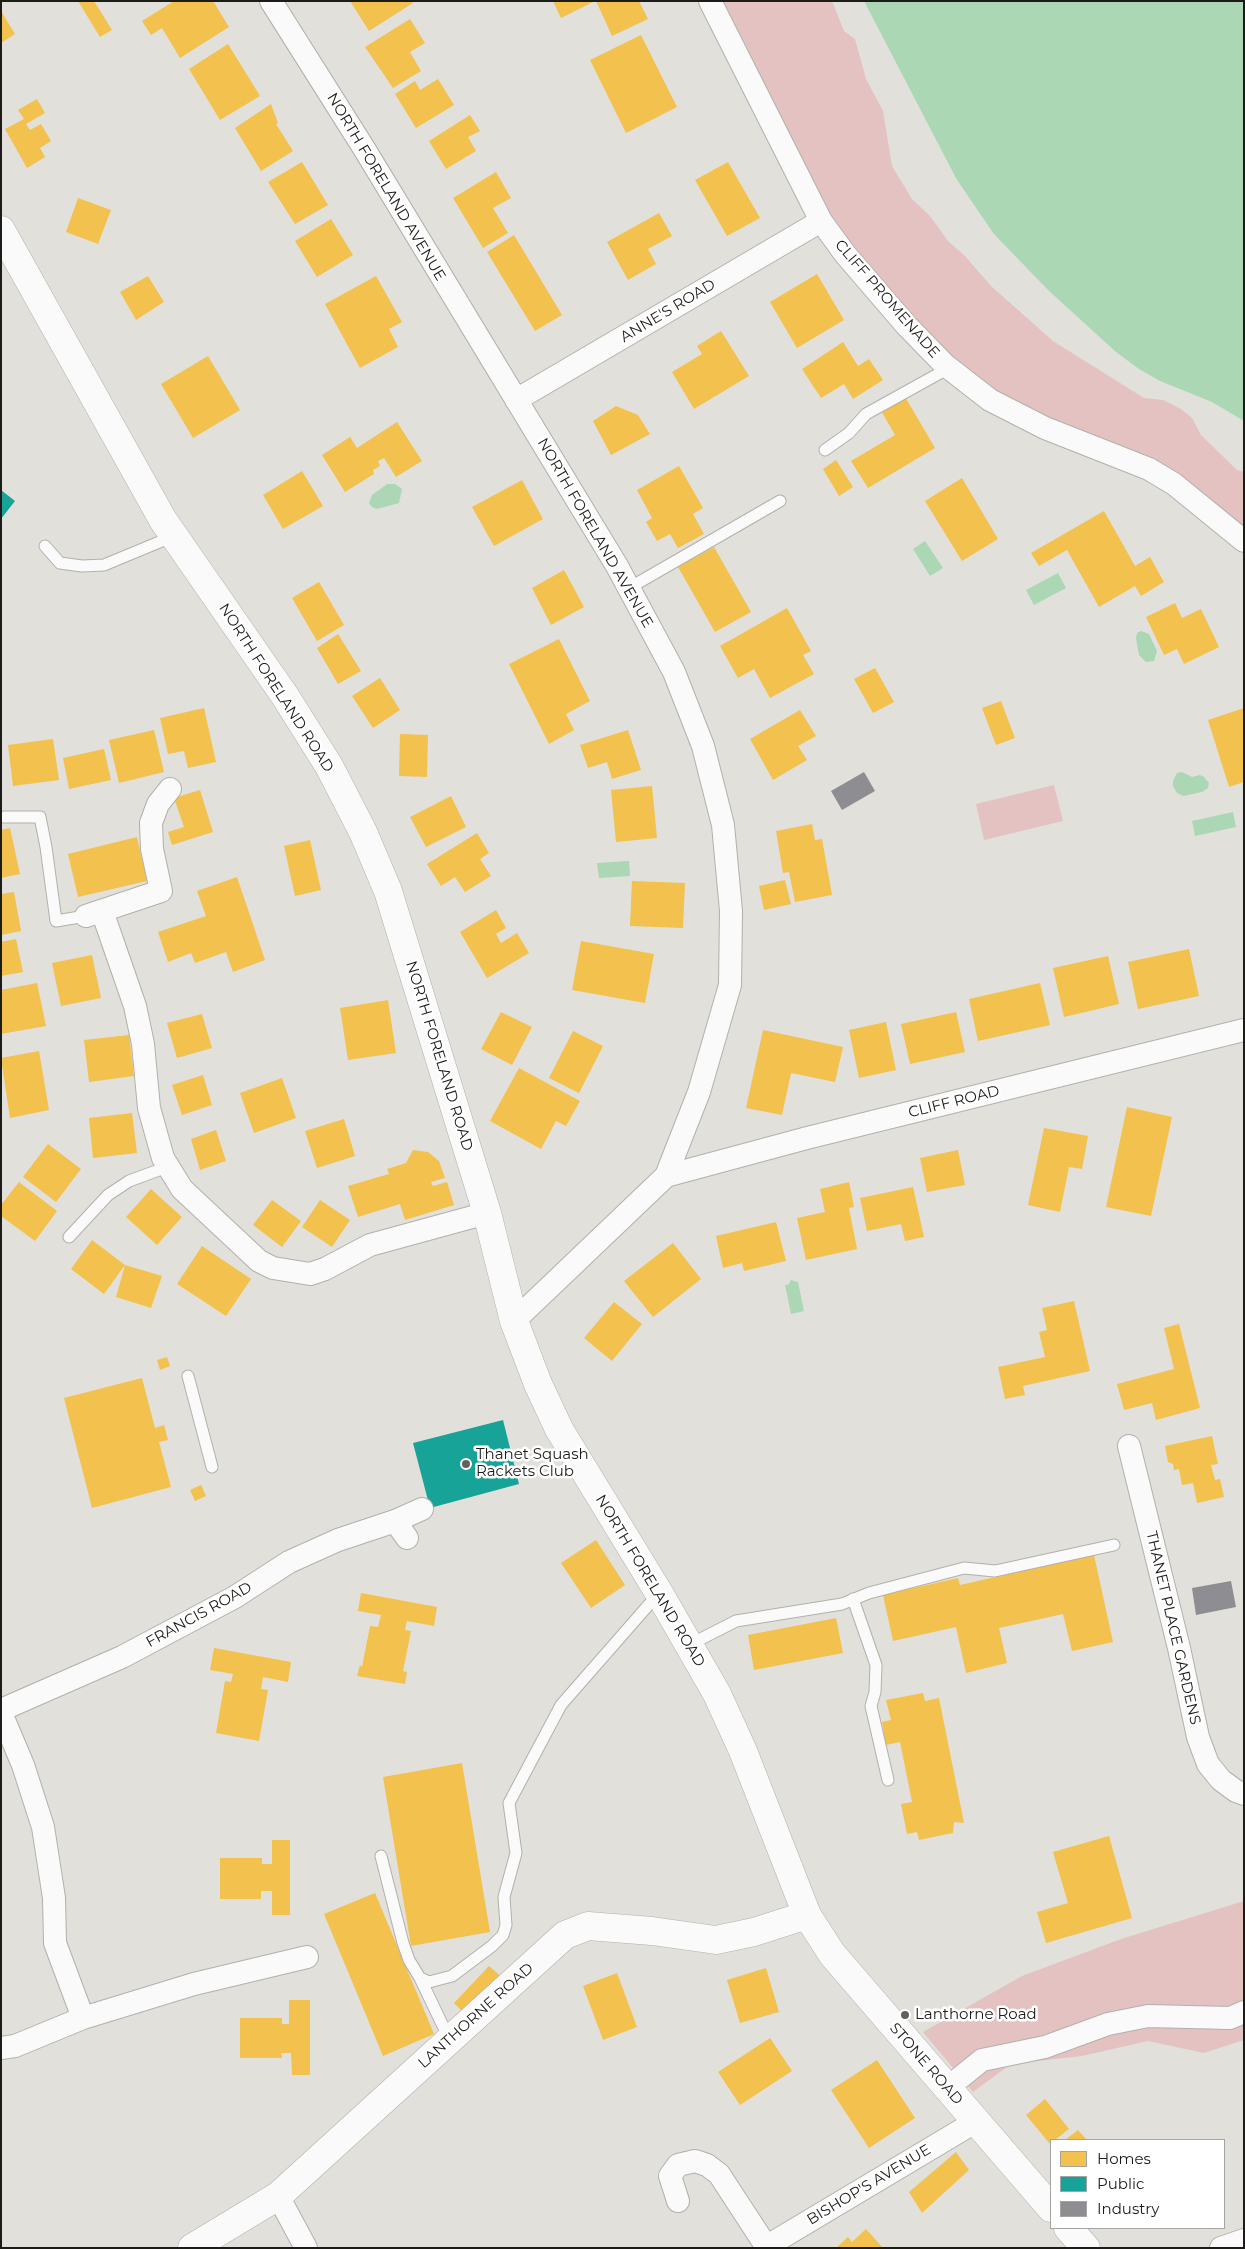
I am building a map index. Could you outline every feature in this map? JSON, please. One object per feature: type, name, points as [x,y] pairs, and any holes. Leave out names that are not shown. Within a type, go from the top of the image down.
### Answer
[{"type":"main road","name":"NORTH FORELAND ROAD","points":[[1,230],[163,520],[285,696],[329,766],[363,832],[388,891],[487,1213],[514,1322],[538,1384],[559,1429],[659,1593],[717,1694],[743,1751],[807,1915]]},
{"type":"main road","name":"LANTHORNE ROAD","points":[[192,2248],[278,2196],[565,1935],[588,1926],[652,1931],[716,1940],[754,1932],[807,1915]]},
{"type":"main road","name":"STONE ROAD","points":[[807,1915],[832,1954],[946,2089],[1050,2207]]},
{"type":"main road","points":[[1069,2229],[1086,2248]]},
{"type":"street","name":"NORTH FORELAND AVENUE","points":[[271,1],[365,150],[629,588],[674,672],[703,746],[722,825],[730,911],[730,985],[698,1092],[666,1176],[514,1322]]},
{"type":"street","name":"CLIFF PROMENADE","points":[[710,1],[821,221],[846,254],[906,325],[949,368],[990,400],[1045,428],[1149,469],[1189,495],[1244,541]]},
{"type":"street","name":"ANNE'S ROAD","points":[[516,400],[821,221]]},
{"type":"street","points":[[170,789],[158,804],[151,823],[152,849],[161,891],[94,913],[135,1006],[144,1044],[149,1108],[167,1167],[182,1189],[260,1261],[273,1268],[310,1274],[325,1269],[370,1245],[487,1213]]},
{"type":"street","name":"CLIFF ROAD","points":[[666,1176],[807,1138],[1244,1030]]},
{"type":"street","name":"THANET PLACE GARDENS","points":[[1129,1446],[1179,1648],[1198,1737],[1208,1764],[1221,1780],[1236,1791],[1244,1794]]},
{"type":"street","name":"FRANCIS ROAD","points":[[83,2018],[55,1943],[54,1898],[43,1827],[24,1765],[1,1711],[66,1680],[94,1671],[131,1652],[235,1597],[288,1562],[338,1540],[401,1530],[422,1509]]},
{"type":"street","points":[[1,2048],[15,2046],[83,2018],[194,1984],[306,1957]]},
{"type":"street","points":[[946,2089],[982,2060],[1045,2047],[1108,2024],[1148,2016],[1230,2018],[1244,2012]]},
{"type":"street","name":"BISHOP'S AVENUE","points":[[765,2247],[975,2122]]},
{"type":"street","points":[[678,2201],[670,2176],[678,2165],[694,2161],[707,2165],[719,2174],[765,2247]]},
{"type":"street","points":[[278,2196],[306,2248]]},
{"type":"street","points":[[1222,2248],[1244,2240]]},
{"type":"lane","points":[[825,450],[849,433],[866,414],[949,368]]},
{"type":"lane","points":[[629,588],[780,501]]},
{"type":"lane","points":[[44,546],[60,562],[82,566],[104,565],[174,536]]},
{"type":"lane","points":[[4,816],[40,817],[56,920],[94,913]]},
{"type":"lane","points":[[69,1237],[108,1195],[129,1181],[167,1167]]},
{"type":"lane","points":[[188,1376],[212,1467]]},
{"type":"lane","points":[[689,1645],[736,1621],[842,1604],[869,1593],[964,1568],[995,1571],[1114,1545]]},
{"type":"lane","points":[[420,1978],[429,1982],[452,1976],[492,1946],[503,1935],[506,1925],[504,1897],[516,1854],[509,1803],[561,1705],[659,1593]]},
{"type":"lane","points":[[853,1599],[876,1665],[875,1692],[870,1706],[888,1780]]},
{"type":"lane","points":[[381,1856],[409,1960],[420,1978],[443,2026],[454,2036]]},
{"type":"shaded area","points":[[720,1],[832,1],[844,31],[855,39],[866,79],[883,111],[892,166],[912,199],[930,216],[948,241],[965,256],[991,286],[1053,341],[1144,398],[1163,400],[1181,409],[1192,418],[1201,435],[1237,470],[1244,472],[1244,528],[1191,483],[1159,463],[997,395],[974,378],[902,307],[823,210]]},
{"type":"shaded area","points":[[864,1],[1244,1],[1244,421],[1212,402],[1160,381],[1139,369],[1116,352],[1048,290],[994,234],[957,180]]},
{"type":"shaded area","points":[[387,484],[395,484],[402,489],[399,503],[377,509],[372,507],[369,503],[372,495]]},
{"type":"shaded area","points":[[925,541],[943,568],[930,576],[913,549]]},
{"type":"shaded area","points":[[1058,573],[1066,588],[1034,605],[1026,590]]},
{"type":"shaded area","points":[[1141,631],[1149,634],[1157,651],[1154,661],[1146,662],[1139,655],[1136,638],[1137,633]]},
{"type":"shaded area","points":[[1182,772],[1192,777],[1200,775],[1204,777],[1209,783],[1208,788],[1202,792],[1183,796],[1177,793],[1173,786],[1173,781],[1177,773]]},
{"type":"shaded area","points":[[1054,785],[1063,821],[984,840],[976,804]]},
{"type":"shaded area","points":[[1233,812],[1236,827],[1195,836],[1192,821]]},
{"type":"shaded area","points":[[629,861],[630,876],[599,878],[597,863]]},
{"type":"shaded area","points":[[791,1280],[798,1282],[804,1311],[791,1314],[785,1285],[788,1285]]},
{"type":"shaded area","points":[[1244,1901],[1244,2040],[1204,2053],[1148,2041],[1082,2056],[1011,2064],[973,2092],[923,2032],[1022,1976],[1121,1939]]},
{"type":"building: Homes","points":[[78,1],[94,1],[112,30],[100,37]]},
{"type":"building: Homes","points":[[174,1],[213,1],[229,27],[180,58],[162,28],[151,35],[142,21]]},
{"type":"building: Homes","points":[[350,1],[412,1],[413,3],[369,31]]},
{"type":"building: Homes","points":[[553,1],[595,1],[561,18]]},
{"type":"building: Homes","points":[[596,1],[639,1],[648,19],[612,36]]},
{"type":"building: Homes","points":[[1,11],[15,34],[1,43]]},
{"type":"building: Homes","points":[[410,19],[425,43],[410,52],[421,71],[393,88],[365,47]]},
{"type":"building: Homes","points":[[641,35],[677,107],[626,133],[590,60]]},
{"type":"building: Homes","points":[[228,44],[260,96],[220,120],[189,69]]},
{"type":"building: Homes","points":[[438,79],[454,105],[416,128],[395,94],[415,81],[420,90]]},
{"type":"building: Homes","points":[[37,99],[45,113],[26,124],[30,130],[41,124],[51,141],[40,148],[45,157],[27,168],[5,129],[24,119],[18,110]]},
{"type":"building: Homes","points":[[271,104],[278,123],[276,124],[293,151],[261,171],[235,128]]},
{"type":"building: Homes","points":[[470,115],[480,131],[468,137],[476,151],[446,169],[429,141]]},
{"type":"building: Homes","points":[[302,162],[328,205],[295,224],[268,182]]},
{"type":"building: Homes","points":[[728,162],[760,218],[727,236],[695,180]]},
{"type":"building: Homes","points":[[496,172],[511,198],[493,208],[508,233],[483,248],[453,198]]},
{"type":"building: Homes","points":[[78,198],[111,210],[98,244],[66,232]]},
{"type":"building: Homes","points":[[659,213],[672,236],[648,249],[656,264],[628,280],[607,242]]},
{"type":"building: Homes","points":[[331,219],[353,255],[317,277],[295,241]]},
{"type":"building: Homes","points":[[514,235],[562,315],[535,331],[487,252]]},
{"type":"building: Homes","points":[[817,274],[844,320],[797,348],[770,302]]},
{"type":"building: Homes","points":[[148,276],[164,302],[136,320],[120,292]]},
{"type":"building: Homes","points":[[376,276],[402,322],[389,329],[398,347],[360,368],[325,304]]},
{"type":"building: Homes","points":[[721,331],[749,376],[694,409],[672,372],[702,354],[697,346]]},
{"type":"building: Homes","points":[[843,342],[858,366],[869,359],[883,380],[853,399],[844,384],[821,398],[802,369]]},
{"type":"building: Homes","points":[[208,356],[240,410],[193,438],[161,384]]},
{"type":"building: Homes","points":[[904,395],[935,448],[868,488],[851,461],[895,435],[880,409]]},
{"type":"building: Homes","points":[[616,406],[638,415],[650,434],[611,455],[593,421]]},
{"type":"building: Homes","points":[[397,422],[422,461],[396,477],[384,458],[378,461],[380,466],[373,470],[374,474],[345,492],[322,455],[350,437],[357,448]]},
{"type":"building: Homes","points":[[836,460],[853,487],[839,496],[823,469]]},
{"type":"building: Homes","points":[[679,466],[703,508],[693,514],[704,534],[678,548],[670,534],[657,541],[646,522],[652,518],[637,490]]},
{"type":"building: Homes","points":[[302,471],[323,506],[283,529],[263,495]]},
{"type":"building: Homes","points":[[962,478],[998,539],[962,561],[925,501]]},
{"type":"building: Homes","points":[[522,480],[543,519],[494,546],[472,507]]},
{"type":"building: Homes","points":[[1104,511],[1135,566],[1150,557],[1164,582],[1141,596],[1135,586],[1099,607],[1067,550],[1039,566],[1031,553]]},
{"type":"building: Homes","points":[[714,547],[751,612],[715,632],[678,567]]},
{"type":"building: Homes","points":[[564,570],[584,607],[551,625],[532,588]]},
{"type":"building: Homes","points":[[319,582],[344,625],[317,641],[292,598]]},
{"type":"building: Homes","points":[[1175,603],[1182,618],[1201,609],[1219,647],[1184,664],[1177,649],[1164,655],[1146,617]]},
{"type":"building: Homes","points":[[787,608],[811,651],[803,655],[814,674],[770,698],[754,669],[738,678],[720,646]]},
{"type":"building: Homes","points":[[338,634],[361,671],[338,684],[317,648]]},
{"type":"building: Homes","points":[[559,639],[590,701],[566,714],[574,730],[549,744],[509,664]]},
{"type":"building: Homes","points":[[875,668],[894,702],[873,713],[854,679]]},
{"type":"building: Homes","points":[[380,678],[400,710],[373,728],[352,696]]},
{"type":"building: Homes","points":[[1001,701],[1015,738],[996,745],[982,708]]},
{"type":"building: Homes","points":[[204,708],[216,762],[188,768],[184,751],[168,754],[160,718]]},
{"type":"building: Homes","points":[[1244,708],[1244,782],[1229,787],[1208,720]]},
{"type":"building: Homes","points":[[800,710],[816,736],[798,746],[807,760],[773,780],[750,739]]},
{"type":"building: Homes","points":[[154,730],[164,772],[119,783],[109,740]]},
{"type":"building: Homes","points":[[628,730],[641,770],[612,779],[607,762],[588,768],[580,745]]},
{"type":"building: Homes","points":[[400,734],[428,735],[427,777],[399,776]]},
{"type":"building: Homes","points":[[53,739],[59,780],[13,786],[8,745]]},
{"type":"building: Homes","points":[[104,749],[111,780],[69,789],[63,758]]},
{"type":"building: Homes","points":[[652,786],[657,838],[616,842],[611,790]]},
{"type":"building: Homes","points":[[200,790],[213,832],[172,845],[168,832],[184,827],[174,798]]},
{"type":"building: Homes","points":[[451,796],[466,827],[426,847],[410,817]]},
{"type":"building: Homes","points":[[812,824],[815,840],[822,839],[832,895],[795,902],[789,872],[783,873],[776,831]]},
{"type":"building: Homes","points":[[10,828],[20,874],[1,878],[1,830]]},
{"type":"building: Homes","points":[[477,833],[489,853],[480,859],[491,876],[465,892],[455,877],[441,886],[427,864]]},
{"type":"building: Homes","points":[[137,837],[147,881],[78,897],[68,854]]},
{"type":"building: Homes","points":[[310,840],[321,890],[295,896],[284,846]]},
{"type":"building: Homes","points":[[237,877],[265,960],[233,972],[226,952],[195,963],[191,953],[168,962],[158,932],[206,916],[197,891]]},
{"type":"building: Homes","points":[[785,880],[791,904],[764,910],[759,886]]},
{"type":"building: Homes","points":[[632,881],[685,883],[683,928],[630,926]]},
{"type":"building: Homes","points":[[14,892],[21,931],[1,935],[1,894]]},
{"type":"building: Homes","points":[[496,910],[506,928],[496,934],[501,943],[517,933],[529,953],[487,978],[460,932]]},
{"type":"building: Homes","points":[[16,939],[23,972],[1,976],[1,942]]},
{"type":"building: Homes","points":[[581,941],[654,954],[645,1003],[572,990]]},
{"type":"building: Homes","points":[[1189,949],[1199,996],[1138,1009],[1128,962]]},
{"type":"building: Homes","points":[[92,955],[101,998],[61,1006],[52,963]]},
{"type":"building: Homes","points":[[1108,956],[1119,1004],[1064,1017],[1053,968]]},
{"type":"building: Homes","points":[[37,983],[46,1026],[1,1034],[1,990]]},
{"type":"building: Homes","points":[[1040,983],[1050,1025],[978,1041],[969,999]]},
{"type":"building: Homes","points":[[388,1000],[396,1053],[348,1060],[340,1008]]},
{"type":"building: Homes","points":[[501,1012],[532,1027],[512,1065],[481,1049]]},
{"type":"building: Homes","points":[[956,1012],[965,1052],[910,1064],[901,1024]]},
{"type":"building: Homes","points":[[202,1014],[212,1048],[177,1058],[167,1023]]},
{"type":"building: Homes","points":[[886,1022],[896,1070],[859,1078],[849,1030]]},
{"type":"building: Homes","points":[[763,1030],[843,1047],[835,1082],[791,1073],[782,1115],[746,1108]]},
{"type":"building: Homes","points":[[573,1031],[603,1046],[579,1093],[549,1078]]},
{"type":"building: Homes","points":[[129,1035],[134,1076],[89,1082],[84,1040]]},
{"type":"building: Homes","points":[[39,1051],[49,1110],[10,1118],[1,1058]]},
{"type":"building: Homes","points":[[519,1068],[580,1101],[566,1126],[556,1121],[541,1149],[490,1121]]},
{"type":"building: Homes","points":[[203,1075],[212,1105],[182,1115],[172,1085]]},
{"type":"building: Homes","points":[[282,1078],[296,1118],[254,1133],[240,1093]]},
{"type":"building: Homes","points":[[1127,1107],[1172,1117],[1151,1216],[1106,1207]]},
{"type":"building: Homes","points":[[132,1113],[137,1153],[93,1158],[89,1118]]},
{"type":"building: Homes","points":[[344,1119],[355,1156],[317,1168],[305,1131]]},
{"type":"building: Homes","points":[[1044,1128],[1088,1136],[1082,1169],[1069,1167],[1060,1212],[1028,1205]]},
{"type":"building: Homes","points":[[216,1130],[226,1161],[200,1170],[191,1139]]},
{"type":"building: Homes","points":[[48,1144],[81,1169],[56,1202],[23,1177]]},
{"type":"building: Homes","points":[[413,1150],[428,1152],[439,1161],[445,1178],[431,1182],[433,1186],[447,1182],[454,1205],[405,1220],[400,1204],[358,1217],[348,1186],[389,1174],[387,1169],[406,1163]]},
{"type":"building: Homes","points":[[958,1150],[965,1185],[927,1192],[920,1158]]},
{"type":"building: Homes","points":[[19,1182],[57,1211],[35,1241],[1,1216],[1,1205]]},
{"type":"building: Homes","points":[[849,1182],[854,1207],[849,1208],[857,1249],[806,1260],[797,1218],[825,1212],[820,1189]]},
{"type":"building: Homes","points":[[913,1187],[924,1237],[905,1241],[901,1224],[867,1231],[860,1198]]},
{"type":"building: Homes","points":[[151,1189],[182,1217],[157,1245],[126,1217]]},
{"type":"building: Homes","points":[[272,1200],[301,1221],[282,1247],[253,1225]]},
{"type":"building: Homes","points":[[320,1200],[350,1220],[332,1247],[302,1227]]},
{"type":"building: Homes","points":[[776,1222],[786,1261],[744,1271],[742,1263],[723,1268],[716,1236]]},
{"type":"building: Homes","points":[[92,1240],[125,1265],[104,1294],[71,1269]]},
{"type":"building: Homes","points":[[673,1243],[701,1279],[653,1317],[624,1281]]},
{"type":"building: Homes","points":[[202,1246],[251,1279],[226,1316],[177,1284]]},
{"type":"building: Homes","points":[[125,1265],[162,1276],[151,1308],[116,1297]]},
{"type":"building: Homes","points":[[1074,1301],[1090,1371],[1023,1386],[1025,1395],[1005,1399],[998,1367],[1045,1357],[1039,1332],[1047,1330],[1042,1308]]},
{"type":"building: Homes","points":[[614,1302],[642,1324],[612,1361],[584,1338]]},
{"type":"building: Homes","points":[[1179,1324],[1200,1408],[1156,1420],[1152,1403],[1124,1410],[1117,1384],[1174,1369],[1164,1328]]},
{"type":"building: Homes","points":[[167,1357],[170,1366],[160,1370],[157,1360]]},
{"type":"building: Homes","points":[[142,1378],[155,1428],[164,1425],[168,1440],[159,1442],[171,1487],[92,1508],[64,1398]]},
{"type":"building: Homes","points":[[1212,1436],[1218,1464],[1211,1465],[1215,1480],[1220,1479],[1224,1497],[1197,1503],[1193,1483],[1182,1485],[1179,1469],[1174,1470],[1173,1464],[1168,1462],[1165,1446]]},
{"type":"building: Homes","points":[[201,1485],[206,1496],[195,1501],[190,1490]]},
{"type":"building: Homes","points":[[596,1540],[625,1585],[591,1608],[561,1563]]},
{"type":"building: Homes","points":[[1094,1555],[1113,1642],[1072,1651],[1063,1614],[999,1628],[1007,1663],[966,1673],[956,1627],[893,1641],[883,1595],[958,1578],[960,1585]]},
{"type":"building: Homes","points":[[361,1593],[437,1607],[434,1626],[407,1621],[405,1630],[411,1631],[403,1671],[407,1672],[405,1684],[357,1676],[360,1665],[362,1667],[370,1626],[378,1627],[381,1615],[358,1611]]},
{"type":"building: Homes","points":[[836,1618],[843,1653],[754,1670],[748,1635]]},
{"type":"building: Homes","points":[[214,1648],[291,1662],[288,1682],[263,1677],[261,1689],[268,1690],[259,1741],[216,1733],[225,1681],[231,1682],[233,1674],[210,1670]]},
{"type":"building: Homes","points":[[923,1693],[925,1701],[939,1698],[964,1823],[954,1822],[953,1833],[919,1840],[917,1832],[907,1834],[901,1804],[912,1802],[900,1742],[886,1745],[882,1722],[891,1720],[886,1700]]},
{"type":"building: Homes","points":[[462,1763],[490,1932],[411,1946],[383,1777]]},
{"type":"building: Homes","points":[[1109,1836],[1132,1918],[1046,1943],[1037,1912],[1068,1903],[1053,1852]]},
{"type":"building: Homes","points":[[272,1840],[290,1840],[290,1915],[272,1915],[272,1891],[261,1891],[261,1899],[220,1899],[220,1858],[262,1858],[262,1864],[272,1864]]},
{"type":"building: Homes","points":[[375,1893],[434,2034],[383,2056],[324,1914]]},
{"type":"building: Homes","points":[[489,1966],[504,1979],[468,2017],[454,2003]]},
{"type":"building: Homes","points":[[766,1968],[779,2012],[740,2023],[727,1980]]},
{"type":"building: Homes","points":[[617,1973],[637,2027],[603,2040],[583,1986]]},
{"type":"building: Homes","points":[[289,2000],[310,2000],[310,2075],[292,2075],[291,2053],[281,2053],[282,2058],[240,2058],[240,2018],[282,2018],[282,2024],[289,2024]]},
{"type":"building: Homes","points":[[770,2038],[792,2071],[740,2105],[718,2072]]},
{"type":"building: Homes","points":[[877,2060],[915,2118],[869,2148],[831,2090]]},
{"type":"building: Homes","points":[[1045,2099],[1069,2129],[1056,2139],[1050,2139],[1050,2144],[1026,2115]]},
{"type":"building: Homes","points":[[1078,2130],[1086,2139],[1066,2139]]},
{"type":"building: Homes","points":[[956,2152],[969,2170],[922,2213],[909,2192]]},
{"type":"building: Homes","points":[[866,2229],[883,2248],[836,2248],[848,2237],[852,2242]]},
{"type":"building: Public","points":[[1,490],[15,501],[1,519]]},
{"type":"building: Public","name":"Thanet Squash Rackets Club","points":[[503,1420],[519,1484],[430,1508],[413,1443]]},
{"type":"building: Industry","points":[[864,772],[875,791],[842,810],[831,791]]},
{"type":"building: Industry","points":[[1231,1581],[1236,1607],[1196,1615],[1192,1588]]},
{"type":"place","name":"Thanet Squash Rackets Club","points":[[466,1464]]},
{"type":"place","name":"Lanthorne Road","points":[[905,2015]]}]
